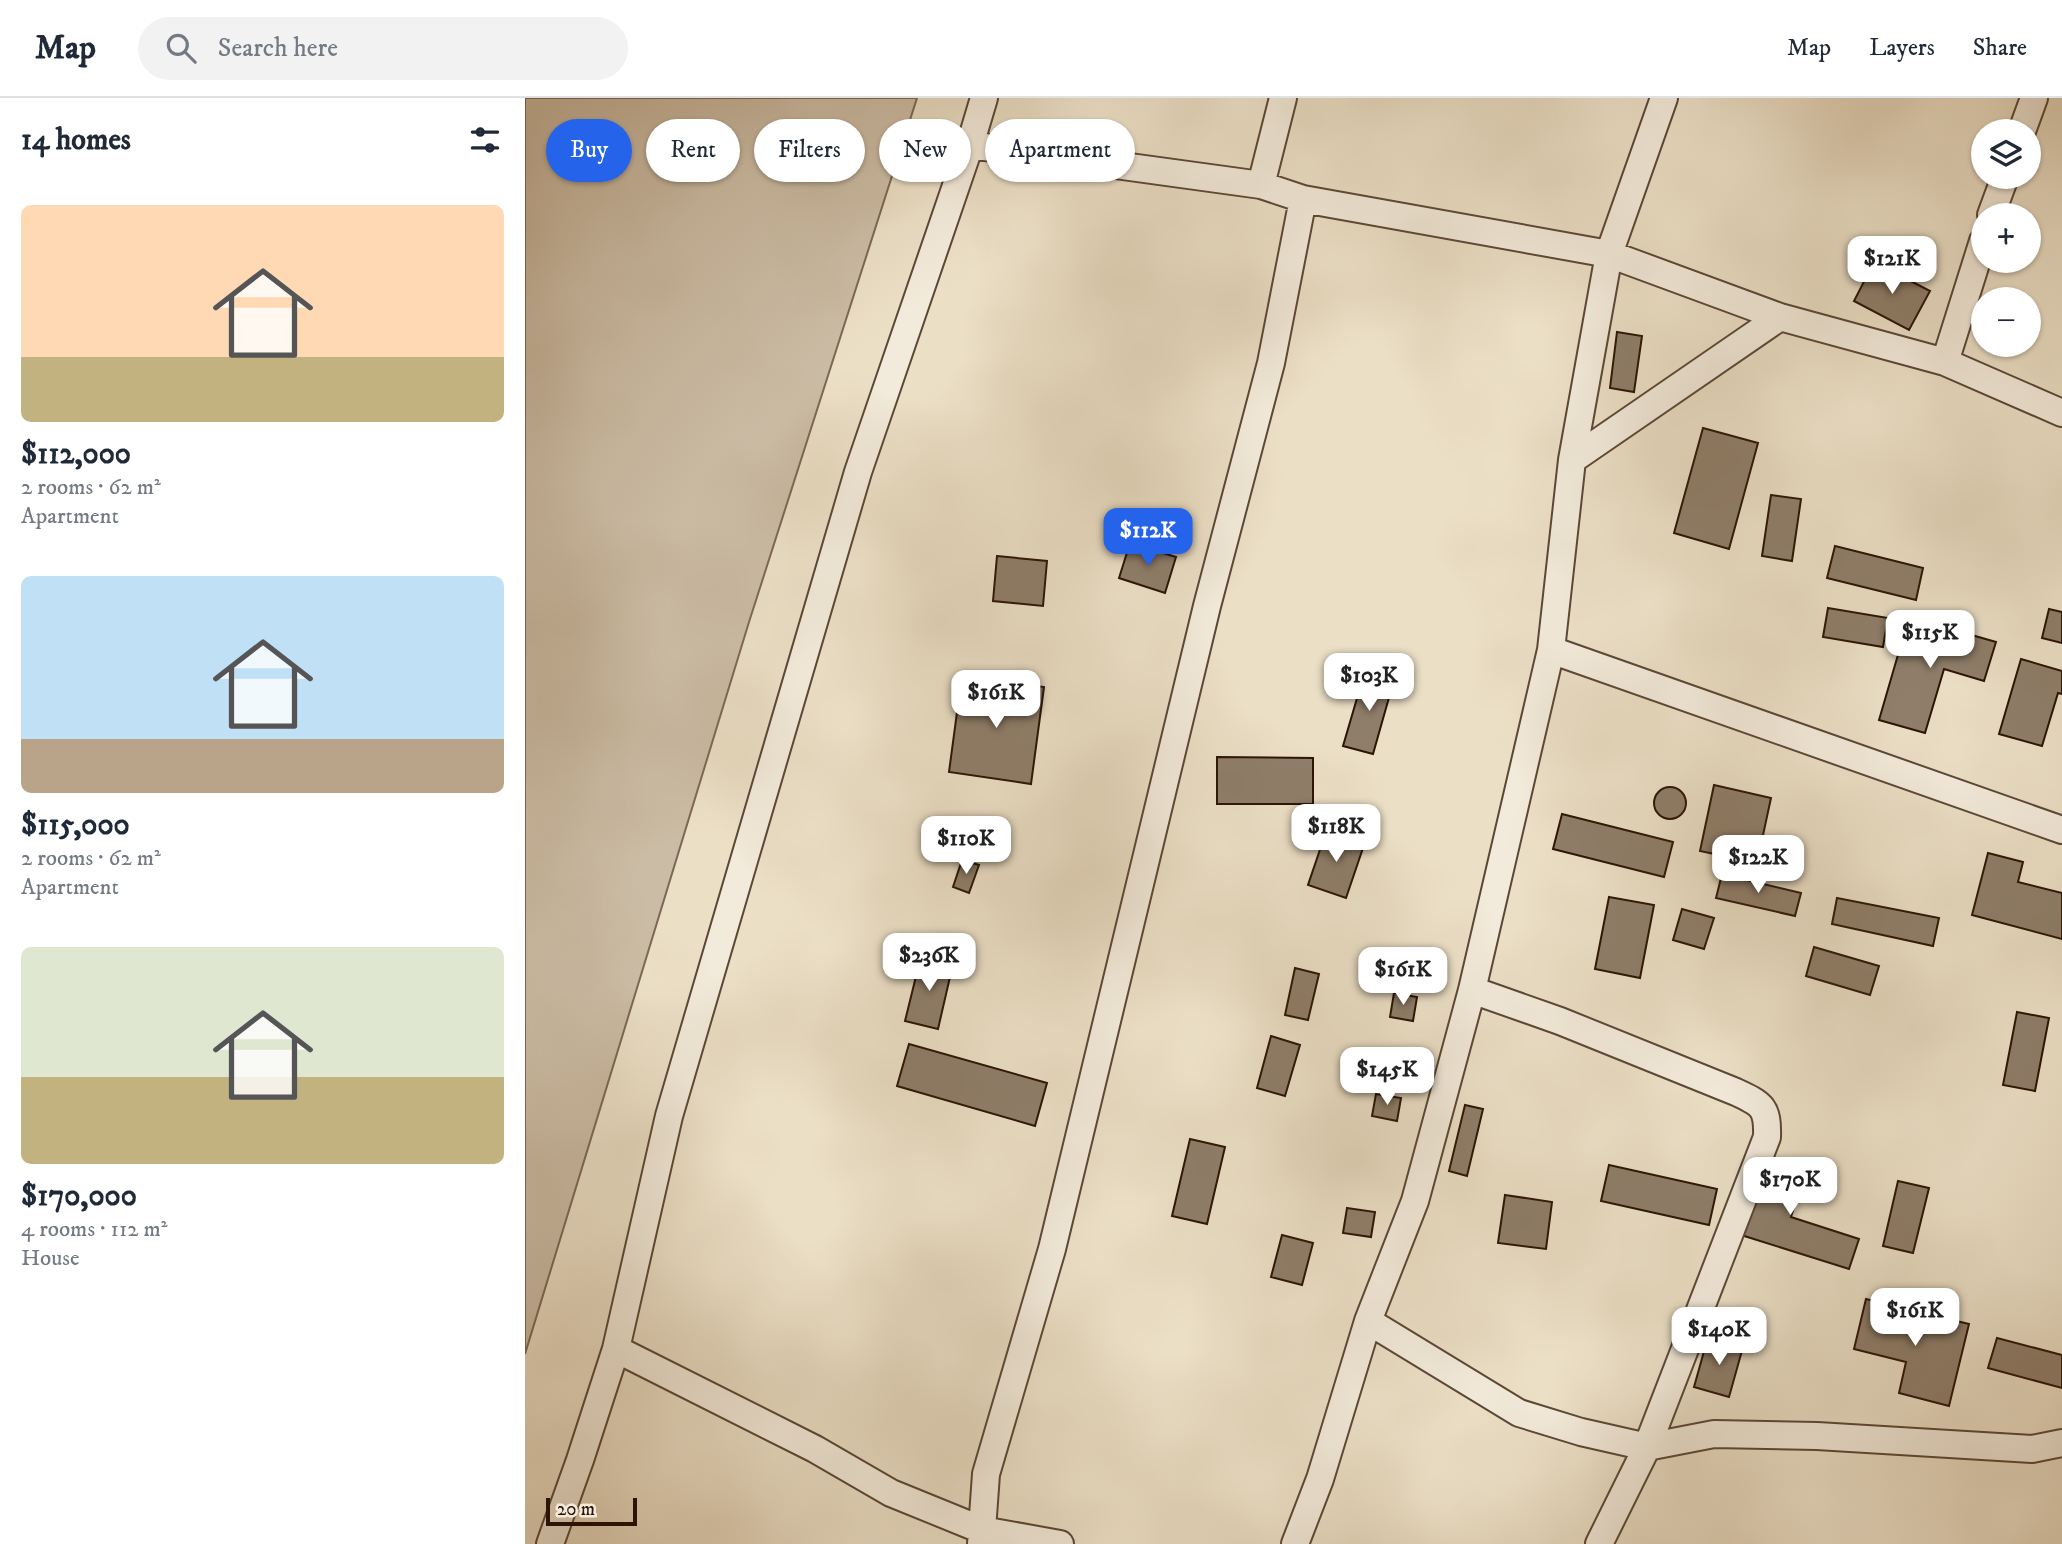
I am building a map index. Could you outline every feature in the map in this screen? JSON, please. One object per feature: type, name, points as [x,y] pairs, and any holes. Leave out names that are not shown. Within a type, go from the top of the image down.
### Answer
[{"type":"street","points":[[971,142],[984,98]]},
{"type":"street","points":[[1261,185],[1283,98]]},
{"type":"street","points":[[1295,1544],[1321,1479],[1368,1321],[1415,1201],[1472,990],[1551,650],[1572,460],[1609,254],[1664,98]]},
{"type":"street","points":[[2026,119],[2034,98]]},
{"type":"street","points":[[971,145],[1261,185],[1303,199],[1609,254],[1780,317],[1945,362],[2062,413]]},
{"type":"street","points":[[549,1544],[616,1349],[669,1116],[858,472],[957,182]]},
{"type":"street","points":[[981,1537],[986,1474],[1052,1249],[1207,606],[1271,363],[1303,199]]},
{"type":"street","points":[[1945,362],[1973,273]]},
{"type":"street","points":[[1572,460],[1780,317]]},
{"type":"street","points":[[1551,650],[2062,830]]},
{"type":"street","points":[[1472,990],[1560,1021],[1736,1092],[1760,1103],[1767,1118],[1767,1137],[1647,1447],[1599,1544]]},
{"type":"street","points":[[1368,1321],[1519,1413],[1581,1432],[1647,1447],[1714,1434],[1817,1436],[2032,1449],[2062,1443]]},
{"type":"street","points":[[616,1349],[981,1537],[1059,1544]]},
{"type":"shaded area","points":[[525,98],[917,98],[910,119],[879,119],[879,182],[890,182],[749,622],[525,1354]]},
{"type":"building","points":[[1874,262],[1930,291],[1909,330],[1854,301]]},
{"type":"building","points":[[1617,332],[1642,336],[1634,392],[1610,388]]},
{"type":"building","points":[[1703,428],[1758,443],[1729,549],[1674,533]]},
{"type":"building","points":[[1771,495],[1801,499],[1792,561],[1762,556]]},
{"type":"building","points":[[1130,543],[1176,557],[1165,593],[1119,578]]},
{"type":"building","points":[[1835,546],[1923,568],[1916,600],[1827,578]]},
{"type":"building","points":[[997,556],[1047,561],[1043,606],[993,601]]},
{"type":"building","points":[[1828,608],[1888,618],[1883,647],[1823,637]]},
{"type":"building","points":[[2049,609],[2062,612],[2062,643],[2042,638]]},
{"type":"building","points":[[1909,617],[1996,642],[1984,681],[1944,669],[1925,733],[1879,720]]},
{"type":"building","points":[[2021,659],[2062,671],[2062,694],[2058,693],[2042,746],[1999,734]]},
{"type":"building","points":[[1365,671],[1394,680],[1373,754],[1343,746]]},
{"type":"building","points":[[962,675],[1044,687],[1031,784],[949,772]]},
{"type":"building","points":[[1217,757],[1313,758],[1313,804],[1217,804]]},
{"type":"building","points":[[1714,785],[1771,798],[1757,863],[1700,851]]},
{"type":"building","points":[[1670,787],[1681,792],[1686,803],[1681,814],[1670,819],[1659,814],[1654,803],[1659,792]]},
{"type":"building","points":[[1562,814],[1673,842],[1664,877],[1553,849]]},
{"type":"building","points":[[1327,829],[1365,842],[1346,898],[1308,885]]},
{"type":"building","points":[[1988,853],[2023,862],[2018,882],[2062,893],[2062,939],[1972,915]]},
{"type":"building","points":[[962,860],[979,865],[969,893],[953,887]]},
{"type":"building","points":[[1722,874],[1801,893],[1795,916],[1716,898]]},
{"type":"building","points":[[1609,897],[1654,905],[1640,978],[1595,969]]},
{"type":"building","points":[[1837,898],[1939,918],[1933,946],[1832,924]]},
{"type":"building","points":[[1682,909],[1714,918],[1704,949],[1673,940]]},
{"type":"building","points":[[1814,947],[1879,966],[1870,995],[1806,976]]},
{"type":"building","points":[[921,956],[953,964],[938,1029],[905,1021]]},
{"type":"building","points":[[1295,968],[1319,974],[1308,1020],[1285,1015]]},
{"type":"building","points":[[1394,993],[1417,997],[1413,1021],[1390,1017]]},
{"type":"building","points":[[2017,1012],[2049,1018],[2035,1091],[2003,1085]]},
{"type":"building","points":[[1271,1036],[1300,1045],[1285,1096],[1257,1088]]},
{"type":"building","points":[[909,1044],[1047,1083],[1035,1126],[897,1086]]},
{"type":"building","points":[[1376,1094],[1401,1098],[1397,1121],[1372,1116]]},
{"type":"building","points":[[1465,1105],[1483,1109],[1467,1176],[1449,1171]]},
{"type":"building","points":[[1190,1139],[1225,1147],[1207,1224],[1172,1216]]},
{"type":"building","points":[[1763,1156],[1806,1169],[1791,1217],[1859,1239],[1849,1269],[1738,1234]]},
{"type":"building","points":[[1609,1165],[1717,1189],[1709,1225],[1601,1201]]},
{"type":"building","points":[[1898,1181],[1929,1188],[1913,1253],[1883,1246]]},
{"type":"building","points":[[1505,1195],[1552,1202],[1546,1249],[1498,1243]]},
{"type":"building","points":[[1347,1208],[1375,1212],[1371,1237],[1343,1233]]},
{"type":"building","points":[[1282,1235],[1313,1243],[1302,1285],[1271,1277]]},
{"type":"building","points":[[1866,1299],[1969,1324],[1949,1406],[1899,1393],[1906,1362],[1854,1349]]},
{"type":"building","points":[[1708,1337],[1743,1347],[1729,1397],[1694,1387]]},
{"type":"building","points":[[1997,1338],[2062,1355],[2062,1388],[1988,1368]]}]
